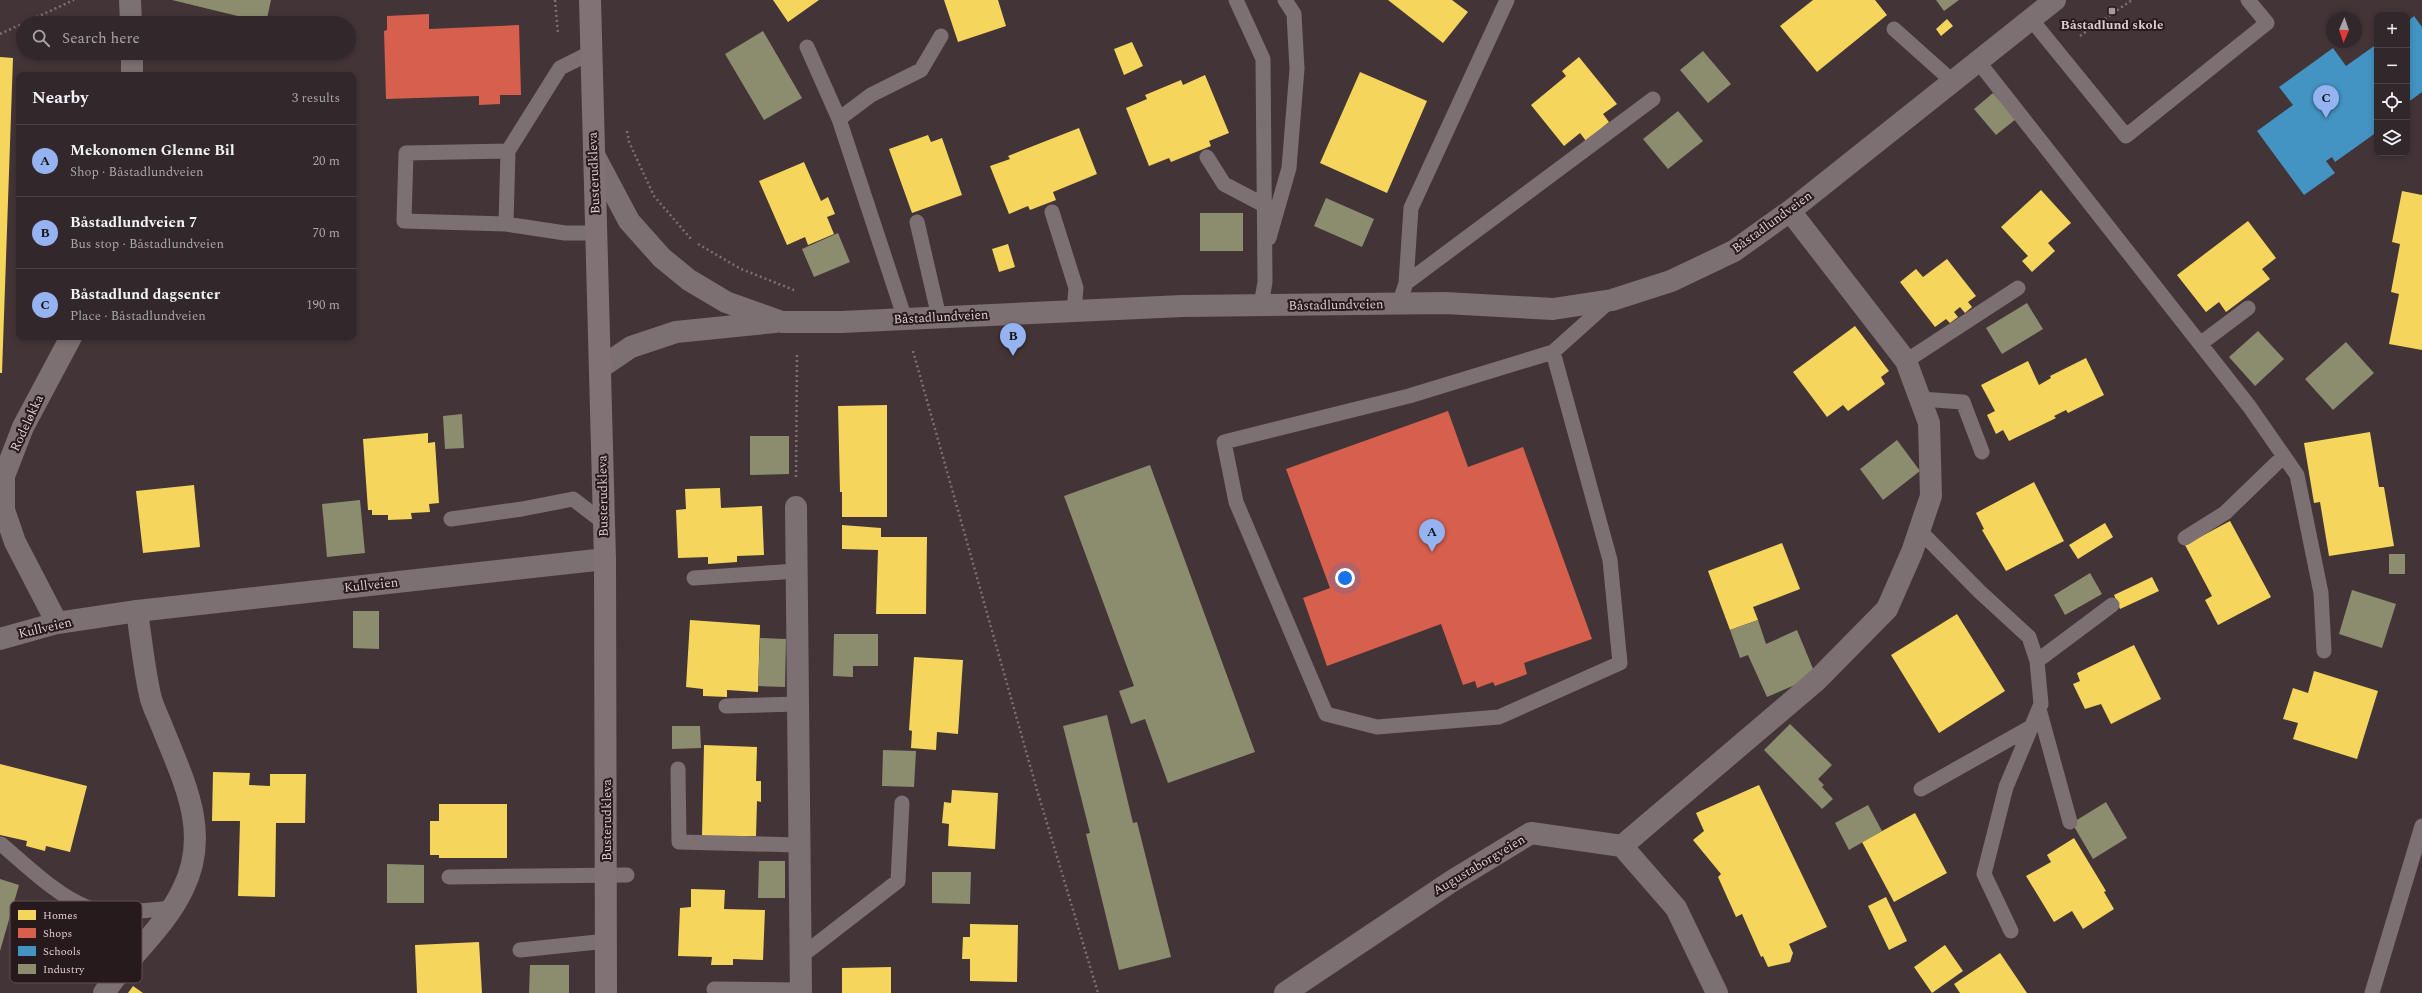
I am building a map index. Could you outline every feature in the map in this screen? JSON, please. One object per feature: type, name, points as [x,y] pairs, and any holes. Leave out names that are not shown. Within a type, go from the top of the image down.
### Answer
[{"type":"street","points":[[130,0],[131,16]]},
{"type":"street","name":"Busterudkleva","points":[[590,0],[590,53],[600,368],[604,560],[617,876],[607,941],[606,993]]},
{"type":"street","name":"Båstadlundveien","points":[[594,155],[630,221],[662,258],[689,280],[726,302],[782,322],[905,319],[1074,311],[1261,305],[1445,303],[1553,309],[1612,300],[1671,281],[1734,252],[1790,211],[1951,80],[2050,2]]},
{"type":"street","points":[[132,60],[132,72]]},
{"type":"street","points":[[1717,993],[1676,908],[1622,846],[1817,680],[1887,609],[1920,531],[1931,496],[1929,423],[1906,362],[1790,211]]},
{"type":"street","points":[[600,368],[632,348],[676,332],[782,322]]},
{"type":"street","name":"Rodeløkka","points":[[57,623],[15,542],[4,510],[4,476],[23,427],[69,340]]},
{"type":"street","points":[[796,507],[800,991]]},
{"type":"street","name":"Kullveien","points":[[0,639],[57,623],[137,611],[604,560]]},
{"type":"street","points":[[137,611],[150,696],[189,795],[195,820],[194,857],[184,888],[173,908],[142,944]]},
{"type":"street","name":"Augustaborgveien","points":[[1285,993],[1452,880],[1531,833],[1622,846]]},
{"type":"street","points":[[104,993],[110,983]]},
{"type":"lane","points":[[1236,0],[1263,59],[1264,282],[1261,305]]},
{"type":"lane","points":[[1264,252],[1289,168],[1297,69],[1294,14],[1284,0]]},
{"type":"lane","points":[[1399,304],[1406,283],[1411,208],[1507,0]]},
{"type":"lane","points":[[2030,18],[2126,136],[2267,24],[2248,0]]},
{"type":"lane","points":[[1894,28],[1951,80]]},
{"type":"lane","points":[[839,119],[871,95],[920,70],[941,36]]},
{"type":"lane","points":[[807,47],[839,119],[905,319]]},
{"type":"lane","points":[[506,224],[508,151],[560,68],[590,53]]},
{"type":"lane","points":[[1977,60],[2249,406],[2297,475],[2321,593],[2324,651]]},
{"type":"lane","points":[[1406,283],[1653,99]]},
{"type":"lane","points":[[508,151],[406,153],[404,221],[506,224],[565,233],[596,233]]},
{"type":"lane","points":[[1207,157],[1224,184],[1264,205]]},
{"type":"lane","points":[[1052,212],[1076,288],[1074,311]]},
{"type":"lane","points":[[917,222],[939,317]]},
{"type":"lane","points":[[1906,362],[2018,288]]},
{"type":"lane","points":[[1553,352],[1610,560],[1620,664],[1499,716],[1377,727],[1326,714],[1236,502],[1224,442],[1409,396],[1553,352],[1612,300]]},
{"type":"lane","points":[[2200,344],[2248,308]]},
{"type":"lane","points":[[1920,399],[1963,402],[1982,452]]},
{"type":"lane","points":[[2185,538],[2224,513],[2284,456]]},
{"type":"lane","points":[[451,519],[573,499],[603,522]]},
{"type":"lane","points":[[1920,531],[1979,591],[2030,637],[2037,661],[2041,704],[2006,787],[1984,874],[2011,931]]},
{"type":"lane","points":[[694,578],[797,571]]},
{"type":"lane","points":[[2037,661],[2112,605]]},
{"type":"lane","points":[[726,706],[798,704]]},
{"type":"lane","points":[[2039,709],[2070,822]]},
{"type":"lane","points":[[1921,789],[2031,727]]},
{"type":"lane","points":[[678,769],[679,842],[799,845]]},
{"type":"lane","points":[[800,957],[898,881],[902,803]]},
{"type":"lane","points":[[2372,993],[2422,826]]},
{"type":"lane","points":[[1,844],[67,896],[77,901]]},
{"type":"lane","points":[[449,877],[617,876]]},
{"type":"lane","points":[[142,910],[173,908]]},
{"type":"lane","points":[[520,950],[607,941]]},
{"type":"lane","points":[[714,989],[800,991]]},
{"type":"path","points":[[39,16],[74,0]]},
{"type":"path","points":[[0,34],[16,27]]},
{"type":"path","points":[[626,127],[629,142],[654,196],[693,242],[741,268],[796,290]]},
{"type":"path","points":[[913,348],[1038,790],[1098,993]]},
{"type":"path","points":[[796,507],[797,353]]},
{"type":"building: Homes","points":[[773,0],[819,0],[788,22]]},
{"type":"building: Homes","points":[[944,0],[998,0],[1006,26],[958,42]]},
{"type":"building: Homes","points":[[1388,0],[1452,0],[1468,12],[1443,43]]},
{"type":"building: Homes","points":[[1813,0],[1875,0],[1887,15],[1817,72],[1780,26]]},
{"type":"building: Homes","points":[[1947,19],[1953,26],[1941,36],[1936,29]]},
{"type":"building: Homes","points":[[1132,42],[1143,66],[1124,75],[1114,49]]},
{"type":"building: Homes","points":[[0,57],[13,58],[2,373],[0,373]]},
{"type":"building: Homes","points":[[1579,57],[1617,104],[1603,114],[1609,122],[1586,141],[1580,133],[1564,146],[1531,105],[1566,76],[1562,71]]},
{"type":"building: Homes","points":[[1360,72],[1427,101],[1387,193],[1320,163]]},
{"type":"building: Homes","points":[[1205,75],[1229,133],[1209,141],[1211,146],[1171,162],[1169,158],[1149,166],[1126,108],[1147,99],[1145,95],[1181,80],[1183,85]]},
{"type":"building: Homes","points":[[1079,128],[1097,174],[1053,192],[1056,200],[1030,210],[1028,206],[1009,214],[990,166],[1010,159],[1008,156]]},
{"type":"building: Homes","points":[[928,135],[931,142],[942,138],[962,195],[912,213],[889,149]]},
{"type":"building: Homes","points":[[804,162],[821,201],[828,197],[835,214],[827,217],[834,234],[808,245],[805,237],[787,245],[759,181]]},
{"type":"building: Homes","points":[[2041,190],[2071,223],[2048,243],[2055,251],[2032,272],[2022,261],[2028,256],[2001,227]]},
{"type":"building: Homes","points":[[2402,191],[2422,195],[2422,350],[2389,344],[2399,294],[2391,292],[2400,244],[2392,242]]},
{"type":"building: Homes","points":[[2248,221],[2276,258],[2262,269],[2270,279],[2226,312],[2219,302],[2206,312],[2177,275]]},
{"type":"building: Homes","points":[[1008,244],[1015,267],[999,272],[992,249]]},
{"type":"building: Homes","points":[[1947,259],[1976,296],[1968,302],[1972,307],[1965,313],[1960,307],[1954,312],[1958,317],[1950,323],[1946,319],[1935,327],[1900,282],[1916,269],[1923,277]]},
{"type":"building: Homes","points":[[1855,326],[1889,371],[1881,377],[1885,384],[1848,411],[1843,405],[1827,417],[1793,372]]},
{"type":"building: Homes","points":[[2086,358],[2104,395],[2068,413],[2066,410],[2054,416],[2056,418],[2009,441],[2003,430],[1996,434],[1987,415],[1995,411],[1981,385],[2028,361],[2039,385],[2051,378],[2050,376]]},
{"type":"building: Homes","points":[[887,405],[887,517],[842,517],[838,406]]},
{"type":"building: Homes","points":[[2370,432],[2379,487],[2384,487],[2394,546],[2329,556],[2320,502],[2314,503],[2304,443]]},
{"type":"building: Homes","points":[[428,433],[428,443],[435,442],[439,503],[429,504],[430,512],[411,513],[412,519],[388,520],[388,515],[372,515],[372,510],[368,510],[363,439]]},
{"type":"building: Homes","points":[[2034,482],[2064,541],[2006,571],[1982,530],[1984,529],[1976,513]]},
{"type":"building: Homes","points":[[194,485],[200,547],[143,553],[136,491]]},
{"type":"building: Homes","points":[[720,488],[721,508],[762,506],[764,555],[737,556],[737,562],[708,564],[708,557],[678,558],[676,510],[686,509],[685,489]]},
{"type":"building: Homes","points":[[2230,521],[2271,597],[2218,625],[2205,600],[2212,596],[2185,545]]},
{"type":"building: Homes","points":[[2105,523],[2113,537],[2078,559],[2069,545]]},
{"type":"building: Homes","points":[[842,525],[881,528],[881,537],[927,537],[926,614],[876,614],[878,550],[842,549]]},
{"type":"building: Homes","points":[[1782,543],[1800,589],[1753,607],[1758,620],[1730,630],[1708,571]]},
{"type":"building: Homes","points":[[2152,577],[2159,591],[2120,609],[2114,595]]},
{"type":"building: Homes","points":[[1957,614],[2005,691],[1939,733],[1891,655]]},
{"type":"building: Homes","points":[[690,620],[760,625],[758,692],[727,690],[727,697],[703,696],[703,689],[686,687]]},
{"type":"building: Homes","points":[[2134,645],[2161,699],[2111,724],[2101,704],[2085,709],[2073,684],[2080,681],[2077,673]]},
{"type":"building: Homes","points":[[914,657],[963,660],[958,734],[937,732],[936,750],[911,748],[912,731],[909,730]]},
{"type":"building: Homes","points":[[2314,671],[2378,691],[2357,759],[2293,739],[2298,723],[2283,719],[2293,688],[2308,693]]},
{"type":"building: Homes","points":[[704,745],[757,747],[756,781],[761,781],[761,802],[757,801],[756,836],[702,836]]},
{"type":"building: Homes","points":[[0,764],[87,786],[70,852],[46,846],[45,851],[26,846],[27,841],[0,835]]},
{"type":"building: Homes","points":[[213,772],[250,773],[249,785],[270,786],[270,774],[306,774],[305,823],[276,823],[275,897],[238,896],[240,821],[212,821]]},
{"type":"building: Homes","points":[[1759,785],[1827,927],[1789,944],[1793,953],[1790,962],[1768,967],[1763,956],[1761,957],[1742,914],[1736,917],[1718,877],[1721,874],[1693,840],[1704,831],[1696,813]]},
{"type":"building: Homes","points":[[952,790],[998,793],[995,849],[948,846],[949,824],[942,823],[944,802],[951,803]]},
{"type":"building: Homes","points":[[439,804],[507,804],[507,858],[439,858],[439,855],[430,855],[430,821],[439,821]]},
{"type":"building: Homes","points":[[1915,813],[1947,873],[1894,902],[1862,842]]},
{"type":"building: Homes","points":[[2074,838],[2106,891],[2104,892],[2114,909],[2083,929],[2072,911],[2054,922],[2026,876],[2051,862],[2047,855]]},
{"type":"building: Homes","points":[[691,889],[725,890],[724,909],[765,910],[763,960],[733,959],[733,965],[711,965],[712,957],[678,956],[680,908],[691,907]]},
{"type":"building: Homes","points":[[1886,897],[1907,941],[1889,950],[1868,906]]},
{"type":"building: Homes","points":[[970,924],[1018,925],[1017,982],[970,981],[970,959],[962,959],[963,937],[970,937]]},
{"type":"building: Homes","points":[[479,942],[482,993],[417,993],[415,945]]},
{"type":"building: Homes","points":[[1945,945],[1963,971],[1932,993],[1914,967]]},
{"type":"building: Homes","points":[[2000,953],[2027,993],[1960,993],[1954,984]]},
{"type":"building: Homes","points":[[891,967],[891,993],[842,993],[842,968]]},
{"type":"building: Homes","points":[[133,986],[143,993],[128,993]]},
{"type":"building: Shops","points":[[429,14],[429,29],[519,25],[521,95],[500,95],[500,104],[479,105],[479,96],[386,99],[384,31],[387,30],[387,16]]},
{"type":"building: Shops","points":[[1448,411],[1468,467],[1523,447],[1592,639],[1524,663],[1527,674],[1495,686],[1493,682],[1477,688],[1475,681],[1463,685],[1441,624],[1327,666],[1303,598],[1330,588],[1286,469]]},
{"type":"building: Schools","points":[[2414,16],[2422,27],[2422,92],[2410,101],[2410,48],[2410,19]]},
{"type":"building: Schools","points":[[2374,46],[2374,134],[2335,162],[2332,157],[2326,161],[2335,173],[2304,195],[2257,131],[2293,105],[2279,87],[2333,48],[2346,66]]},
{"type":"building: Industry","points":[[172,0],[271,0],[268,16],[237,16]]},
{"type":"building: Industry","points":[[1936,0],[1959,0],[1944,11]]},
{"type":"building: Industry","points":[[763,31],[802,98],[764,120],[725,54]]},
{"type":"building: Industry","points":[[1703,51],[1731,84],[1708,103],[1680,70]]},
{"type":"building: Industry","points":[[1993,93],[2016,119],[1996,135],[1974,109]]},
{"type":"building: Industry","points":[[1678,111],[1703,141],[1668,169],[1643,139]]},
{"type":"building: Industry","points":[[1326,198],[1374,219],[1362,247],[1314,226]]},
{"type":"building: Industry","points":[[1200,213],[1243,213],[1243,251],[1200,251]]},
{"type":"building: Industry","points":[[838,233],[850,262],[814,277],[802,249]]},
{"type":"building: Industry","points":[[2027,303],[2043,329],[2002,354],[1986,328]]},
{"type":"building: Industry","points":[[2258,331],[2284,359],[2255,386],[2229,357]]},
{"type":"building: Industry","points":[[2346,342],[2374,373],[2333,410],[2305,379]]},
{"type":"building: Industry","points":[[462,414],[464,448],[445,449],[443,416]]},
{"type":"building: Industry","points":[[750,436],[789,436],[789,474],[750,475]]},
{"type":"building: Industry","points":[[1897,440],[1920,471],[1883,500],[1860,469]]},
{"type":"building: Industry","points":[[1150,465],[1255,752],[1168,783],[1145,719],[1131,724],[1119,691],[1134,686],[1064,496]]},
{"type":"building: Industry","points":[[360,500],[365,553],[327,557],[322,504]]},
{"type":"building: Industry","points":[[2389,554],[2405,554],[2405,574],[2389,574]]},
{"type":"building: Industry","points":[[2090,573],[2102,594],[2065,615],[2054,595]]},
{"type":"building: Industry","points":[[2352,590],[2396,604],[2382,648],[2339,634]]},
{"type":"building: Industry","points":[[353,611],[379,611],[379,649],[353,648]]},
{"type":"building: Industry","points":[[1758,620],[1766,644],[1797,630],[1816,676],[1767,697],[1748,655],[1740,658],[1730,630]]},
{"type":"building: Industry","points":[[834,634],[878,634],[878,666],[853,666],[853,677],[833,676]]},
{"type":"building: Industry","points":[[760,638],[786,639],[785,687],[758,686]]},
{"type":"building: Industry","points":[[1107,715],[1133,823],[1137,822],[1171,957],[1119,970],[1086,834],[1090,833],[1063,726]]},
{"type":"building: Industry","points":[[1790,724],[1832,765],[1818,779],[1824,785],[1822,787],[1833,799],[1822,809],[1764,750]]},
{"type":"building: Industry","points":[[672,726],[700,726],[701,748],[672,749]]},
{"type":"building: Industry","points":[[883,750],[916,751],[914,787],[882,786]]},
{"type":"building: Industry","points":[[2106,802],[2127,838],[2093,859],[2072,823]]},
{"type":"building: Industry","points":[[1868,805],[1882,831],[1849,850],[1835,823]]},
{"type":"building: Industry","points":[[759,861],[785,861],[785,898],[758,898]]},
{"type":"building: Industry","points":[[387,864],[424,865],[424,903],[387,903]]},
{"type":"building: Industry","points":[[932,872],[971,872],[970,904],[932,903]]},
{"type":"building: Industry","points":[[0,879],[19,885],[14,901],[10,901],[10,916],[0,951]]},
{"type":"building: Industry","points":[[530,965],[569,965],[569,993],[529,993]]},
{"type":"place","name":"Båstadlund skole","points":[[2112,11]]},
{"type":"place","name":"Båstadlund dagsenter","points":[[2326,118]]},
{"type":"place","name":"Båstadlundveien 7","points":[[1013,356]]},
{"type":"place","name":"Mekonomen Glenne Bil","points":[[1432,552]]}]
